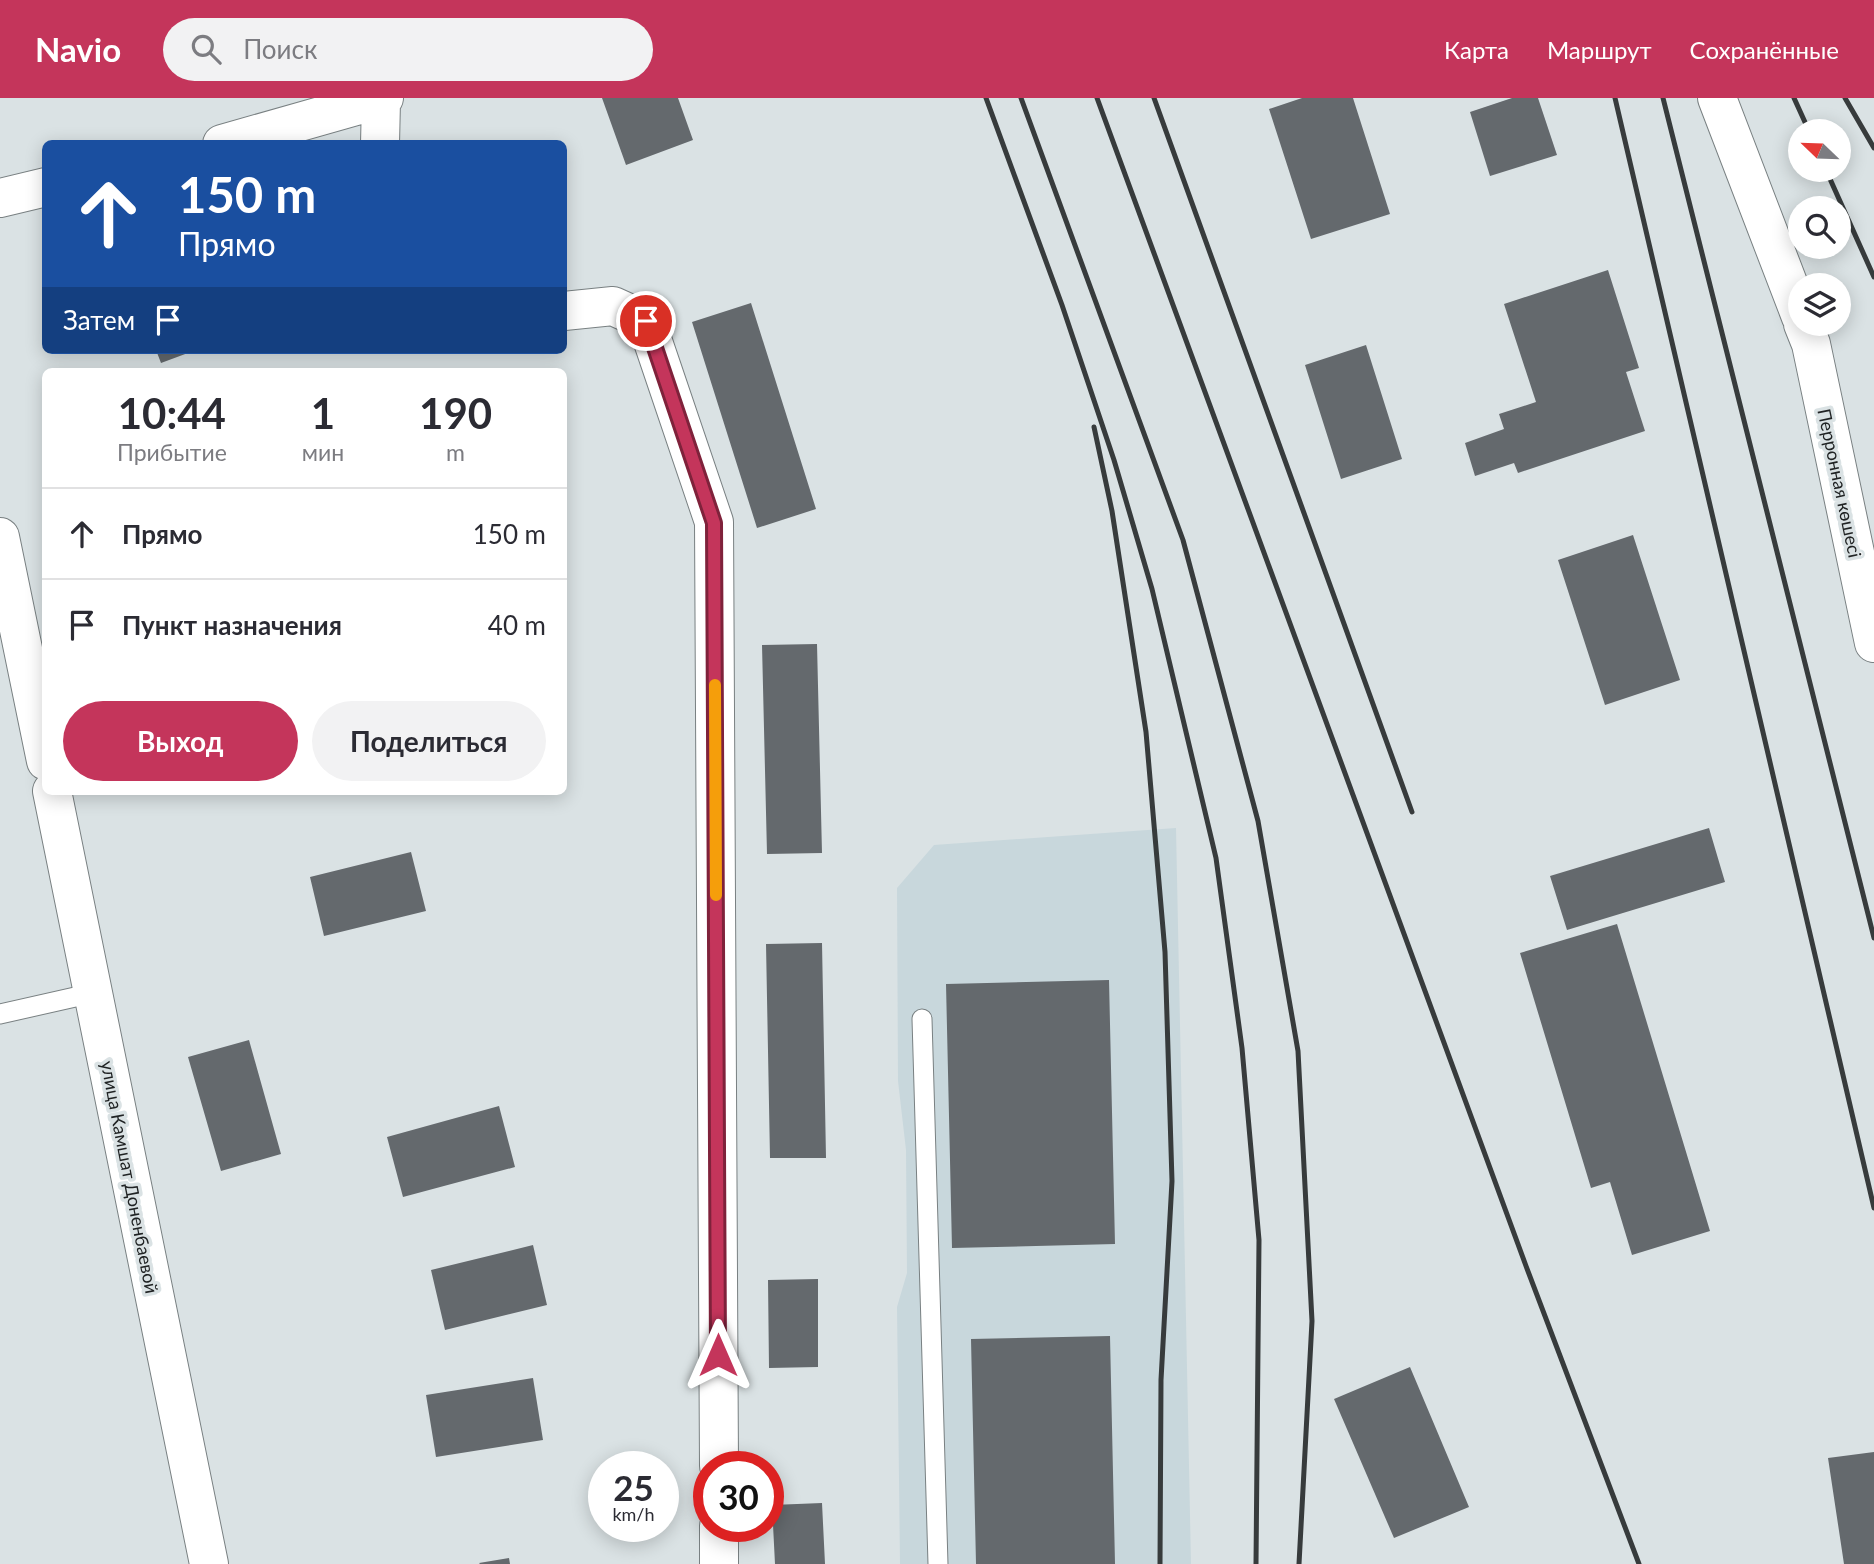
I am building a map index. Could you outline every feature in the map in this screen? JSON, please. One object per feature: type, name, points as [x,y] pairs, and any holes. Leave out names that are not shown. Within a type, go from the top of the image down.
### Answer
[{"type":"street","points":[[1717,98],[1788,283]]},
{"type":"street","points":[[236,140],[383,99],[380,140]]},
{"type":"street","points":[[0,198],[42,188]]},
{"type":"street","points":[[567,311],[613,306],[646,321],[714,523],[719,1451]]},
{"type":"street","name":"Перронная көшесі","points":[[1808,336],[1874,643]]},
{"type":"street","points":[[0,537],[42,742]]},
{"type":"street","name":"улица Камшат Доненбаевой","points":[[53,795],[209,1564]]},
{"type":"street","points":[[719,1542],[719,1564]]},
{"type":"lane","points":[[0,1014],[93,993]]},
{"type":"lane","points":[[922,1018],[938,1564]]},
{"type":"shaded area","points":[[1176,828],[1191,1564],[900,1564],[897,1307],[907,1273],[906,1150],[898,1081],[897,888],[934,845]]},
{"type":"building","points":[[602,98],[678,98],[693,140],[626,165]]},
{"type":"building","points":[[1302,98],[1353,98],[1390,214],[1311,239],[1269,109]]},
{"type":"building","points":[[1512,98],[1538,98],[1557,155],[1490,176],[1470,112]]},
{"type":"building","points":[[1608,270],[1639,368],[1626,372],[1645,431],[1518,473],[1514,463],[1475,476],[1465,443],[1504,429],[1499,414],[1536,402],[1504,304]]},
{"type":"building","points":[[751,303],[816,509],[757,528],[692,322]]},
{"type":"building","points":[[1366,345],[1402,459],[1341,479],[1305,365]]},
{"type":"building","points":[[158,354],[185,354],[161,363]]},
{"type":"building","points":[[1633,535],[1680,680],[1605,705],[1558,560]]},
{"type":"building","points":[[817,644],[822,853],[767,854],[762,645]]},
{"type":"building","points":[[1709,828],[1725,882],[1567,930],[1550,876]]},
{"type":"building","points":[[411,852],[426,911],[324,936],[310,877]]},
{"type":"building","points":[[1617,924],[1710,1231],[1632,1255],[1610,1182],[1591,1188],[1520,953]]},
{"type":"building","points":[[822,943],[826,1158],[770,1158],[766,944]]},
{"type":"building","points":[[1109,980],[1115,1244],[952,1248],[946,984]]},
{"type":"building","points":[[249,1040],[281,1154],[221,1171],[188,1057]]},
{"type":"building","points":[[499,1106],[515,1167],[403,1197],[387,1137]]},
{"type":"building","points":[[533,1245],[547,1305],[445,1330],[431,1270]]},
{"type":"building","points":[[818,1279],[818,1367],[769,1368],[768,1280]]},
{"type":"building","points":[[1110,1336],[1115,1564],[976,1564],[971,1339]]},
{"type":"building","points":[[1410,1367],[1469,1507],[1394,1538],[1334,1399]]},
{"type":"building","points":[[533,1378],[543,1440],[436,1457],[426,1395]]},
{"type":"building","points":[[1874,1452],[1874,1564],[1844,1564],[1828,1458]]},
{"type":"building","points":[[822,1503],[825,1564],[775,1564],[774,1542],[784,1542],[784,1505]]},
{"type":"building","points":[[509,1558],[510,1564],[479,1563]]},
{"type":"railway","points":[[986,98],[1062,305],[1114,460],[1152,589],[1216,858],[1242,1048],[1259,1240],[1256,1564]]},
{"type":"railway","points":[[1021,98],[1183,540],[1258,821],[1298,1051],[1312,1321],[1299,1564]]},
{"type":"railway","points":[[1097,98],[1526,1266],[1639,1564]]},
{"type":"railway","points":[[1154,98],[1412,812]]},
{"type":"railway","points":[[1615,98],[1874,1208]]},
{"type":"railway","points":[[1663,98],[1874,938]]},
{"type":"railway","points":[[1794,98],[1804,119]]},
{"type":"railway","points":[[1845,98],[1874,148]]},
{"type":"railway","points":[[1831,182],[1874,277]]},
{"type":"railway","points":[[1094,427],[1112,511],[1146,732],[1165,952],[1172,1181],[1161,1380],[1160,1564]]},
{"type":"slow traffic","points":[[715,685],[716,895]]},
{"type":"route","points":[[646,321],[714,523],[718,1355]]}]
